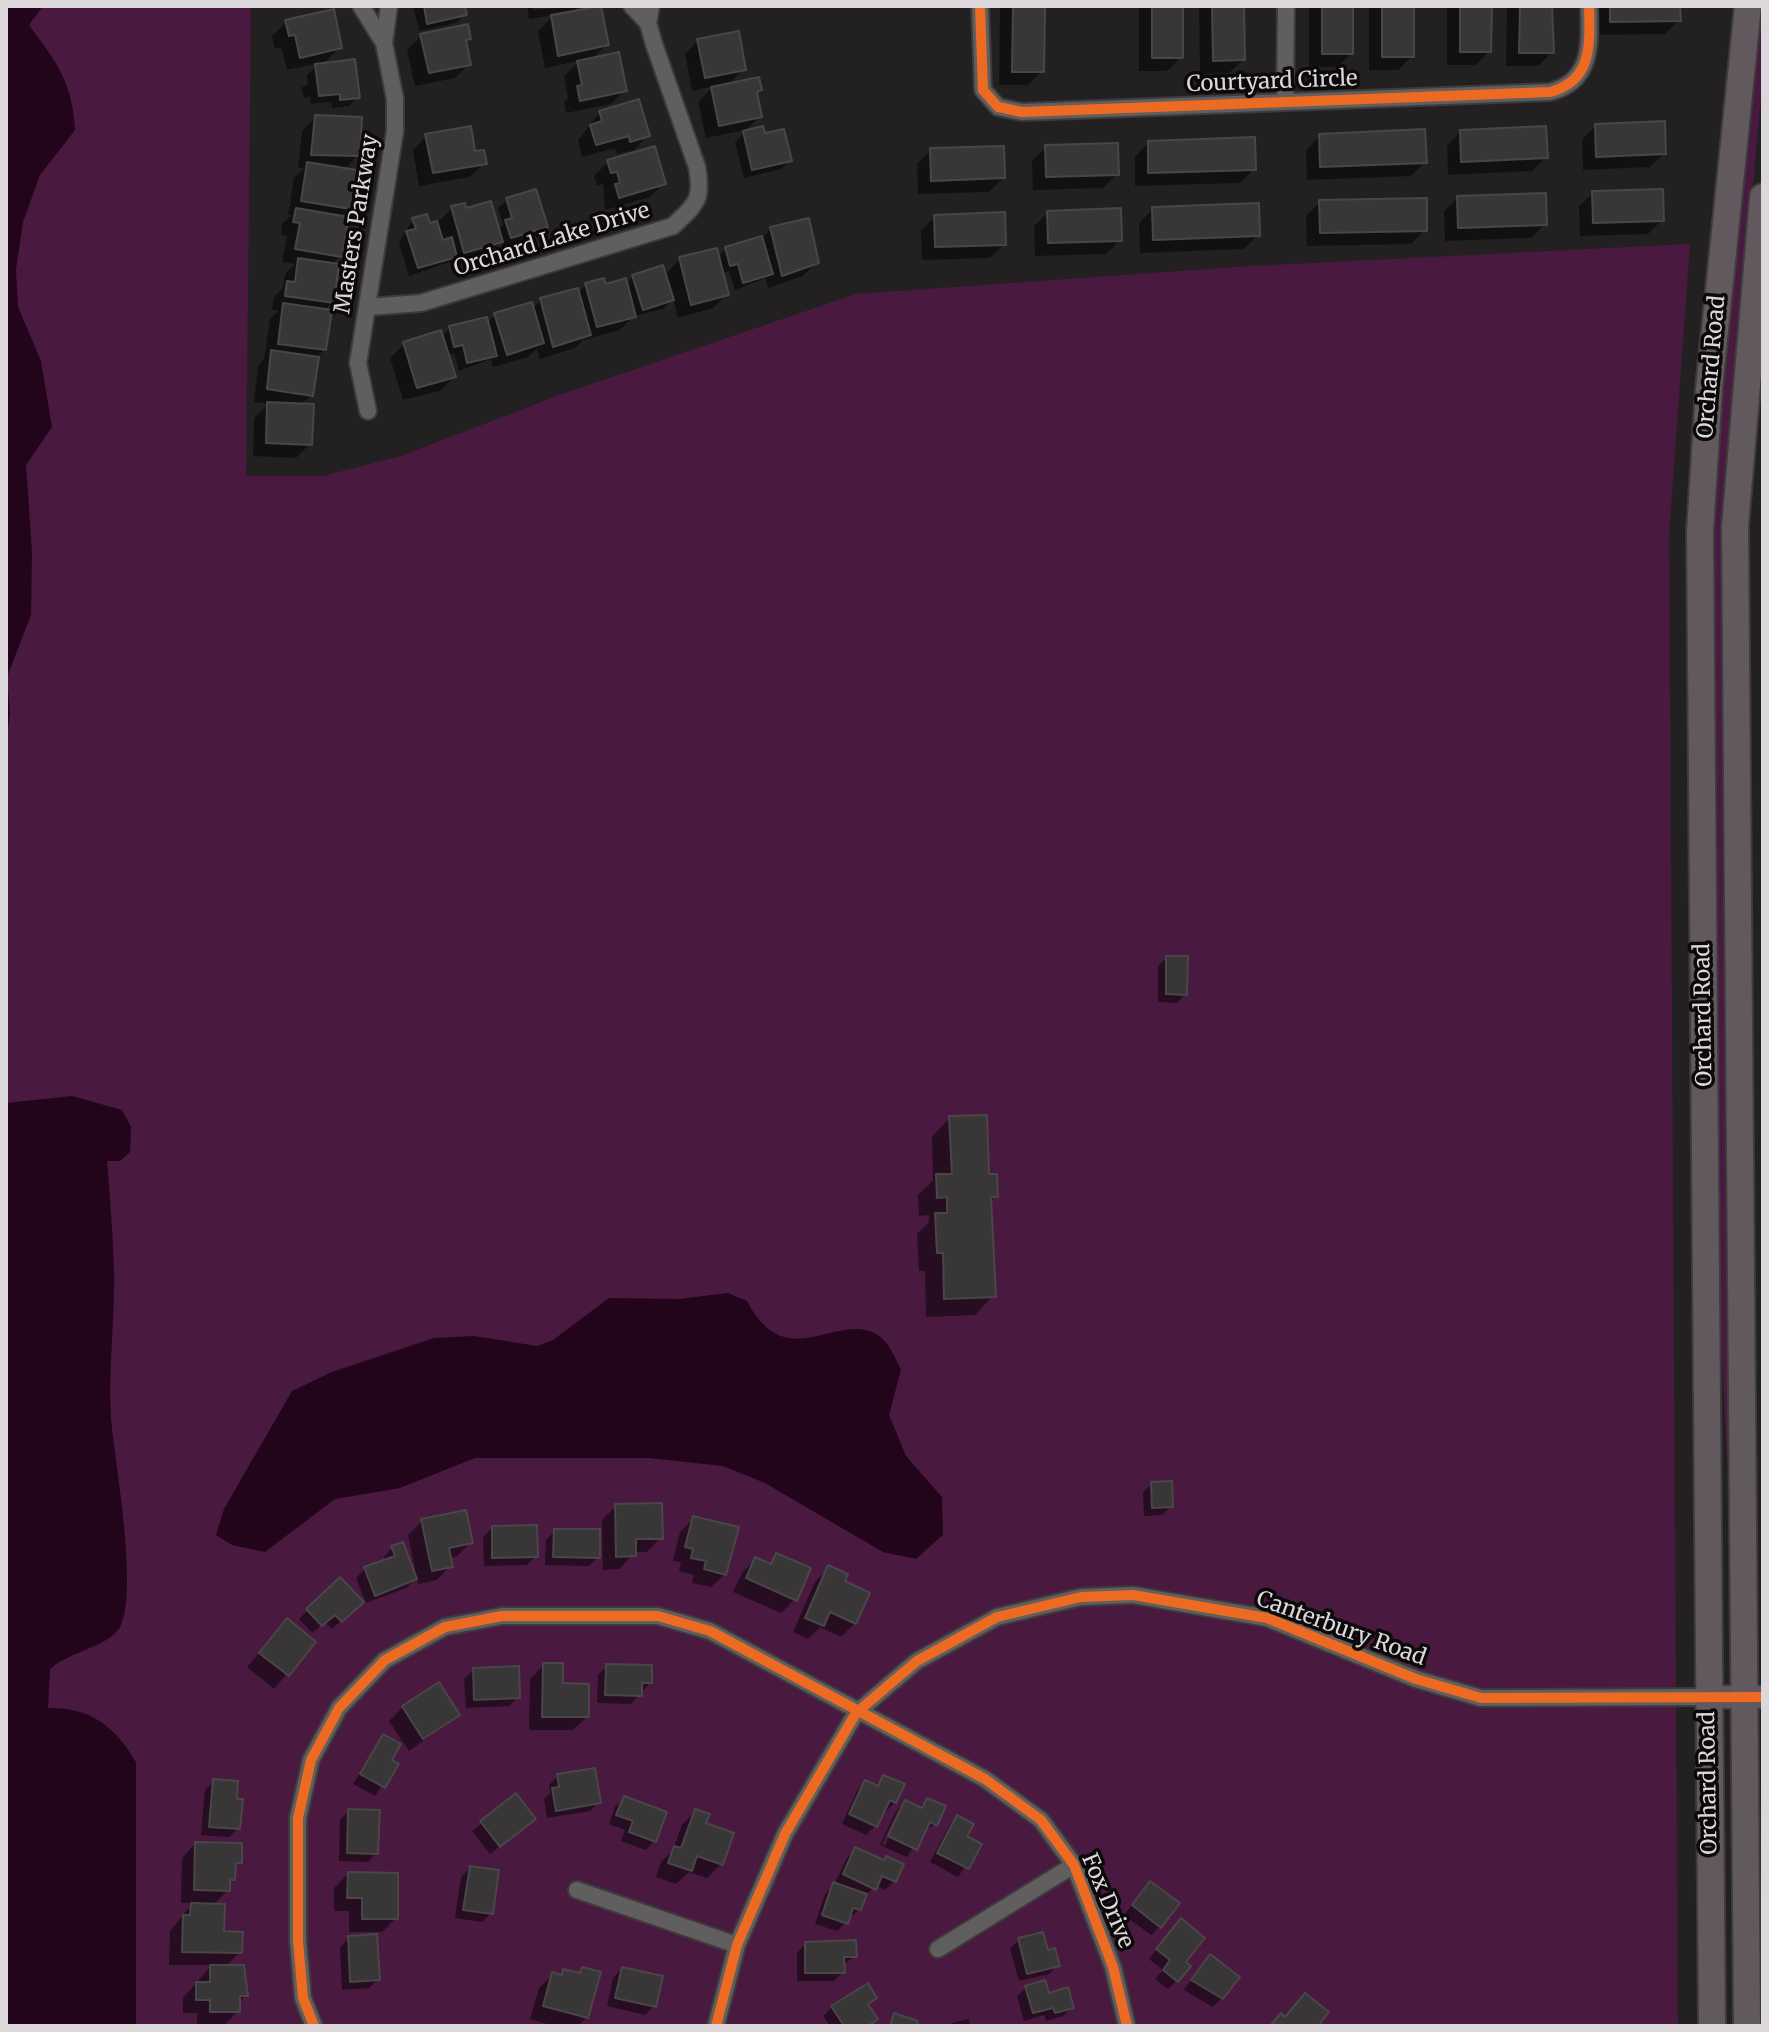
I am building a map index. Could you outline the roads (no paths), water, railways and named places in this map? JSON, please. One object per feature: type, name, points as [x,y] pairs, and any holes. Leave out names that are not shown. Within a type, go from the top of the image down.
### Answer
[{"type":"main road","name":"Orchard Road","points":[[1712,2026],[1700,532],[1709,389],[1748,6]]},
{"type":"main road","name":"Orchard Road","points":[[1747,2026],[1753,1697],[1735,526],[1763,197]]},
{"type":"street","name":"Masters Parkway","points":[[361,6],[384,43]]},
{"type":"street","name":"Masters Parkway","points":[[368,411],[358,363],[395,131],[395,99],[384,43],[389,6]]},
{"type":"street","name":"Orchard Lake Drive","points":[[367,307],[421,303],[673,226],[698,202],[697,167],[650,14],[632,6]]},
{"type":"street","name":"Courtyard Circle","points":[[980,6],[983,90],[989,100],[1011,112],[1507,96],[1561,89],[1572,84],[1587,61],[1589,6]]},
{"type":"street","points":[[1285,102],[1286,6]]},
{"type":"street","name":"Canterbury Road","points":[[716,2026],[737,1945],[785,1834],[856,1713],[917,1661],[997,1617],[1081,1597],[1133,1595],[1267,1618],[1416,1679],[1481,1698],[1708,1697]]},
{"type":"street","name":"Fox Drive","points":[[314,2026],[303,1998],[298,1941],[298,1818],[311,1760],[339,1708],[385,1660],[445,1627],[502,1616],[658,1616],[710,1631],[856,1713],[985,1779],[1041,1820],[1074,1865],[1113,1967],[1127,2026]]},
{"type":"street","points":[[1708,1697],[1753,1697]]},
{"type":"street","points":[[938,1949],[1074,1865]]},
{"type":"street","points":[[577,1890],[737,1945]]}]
